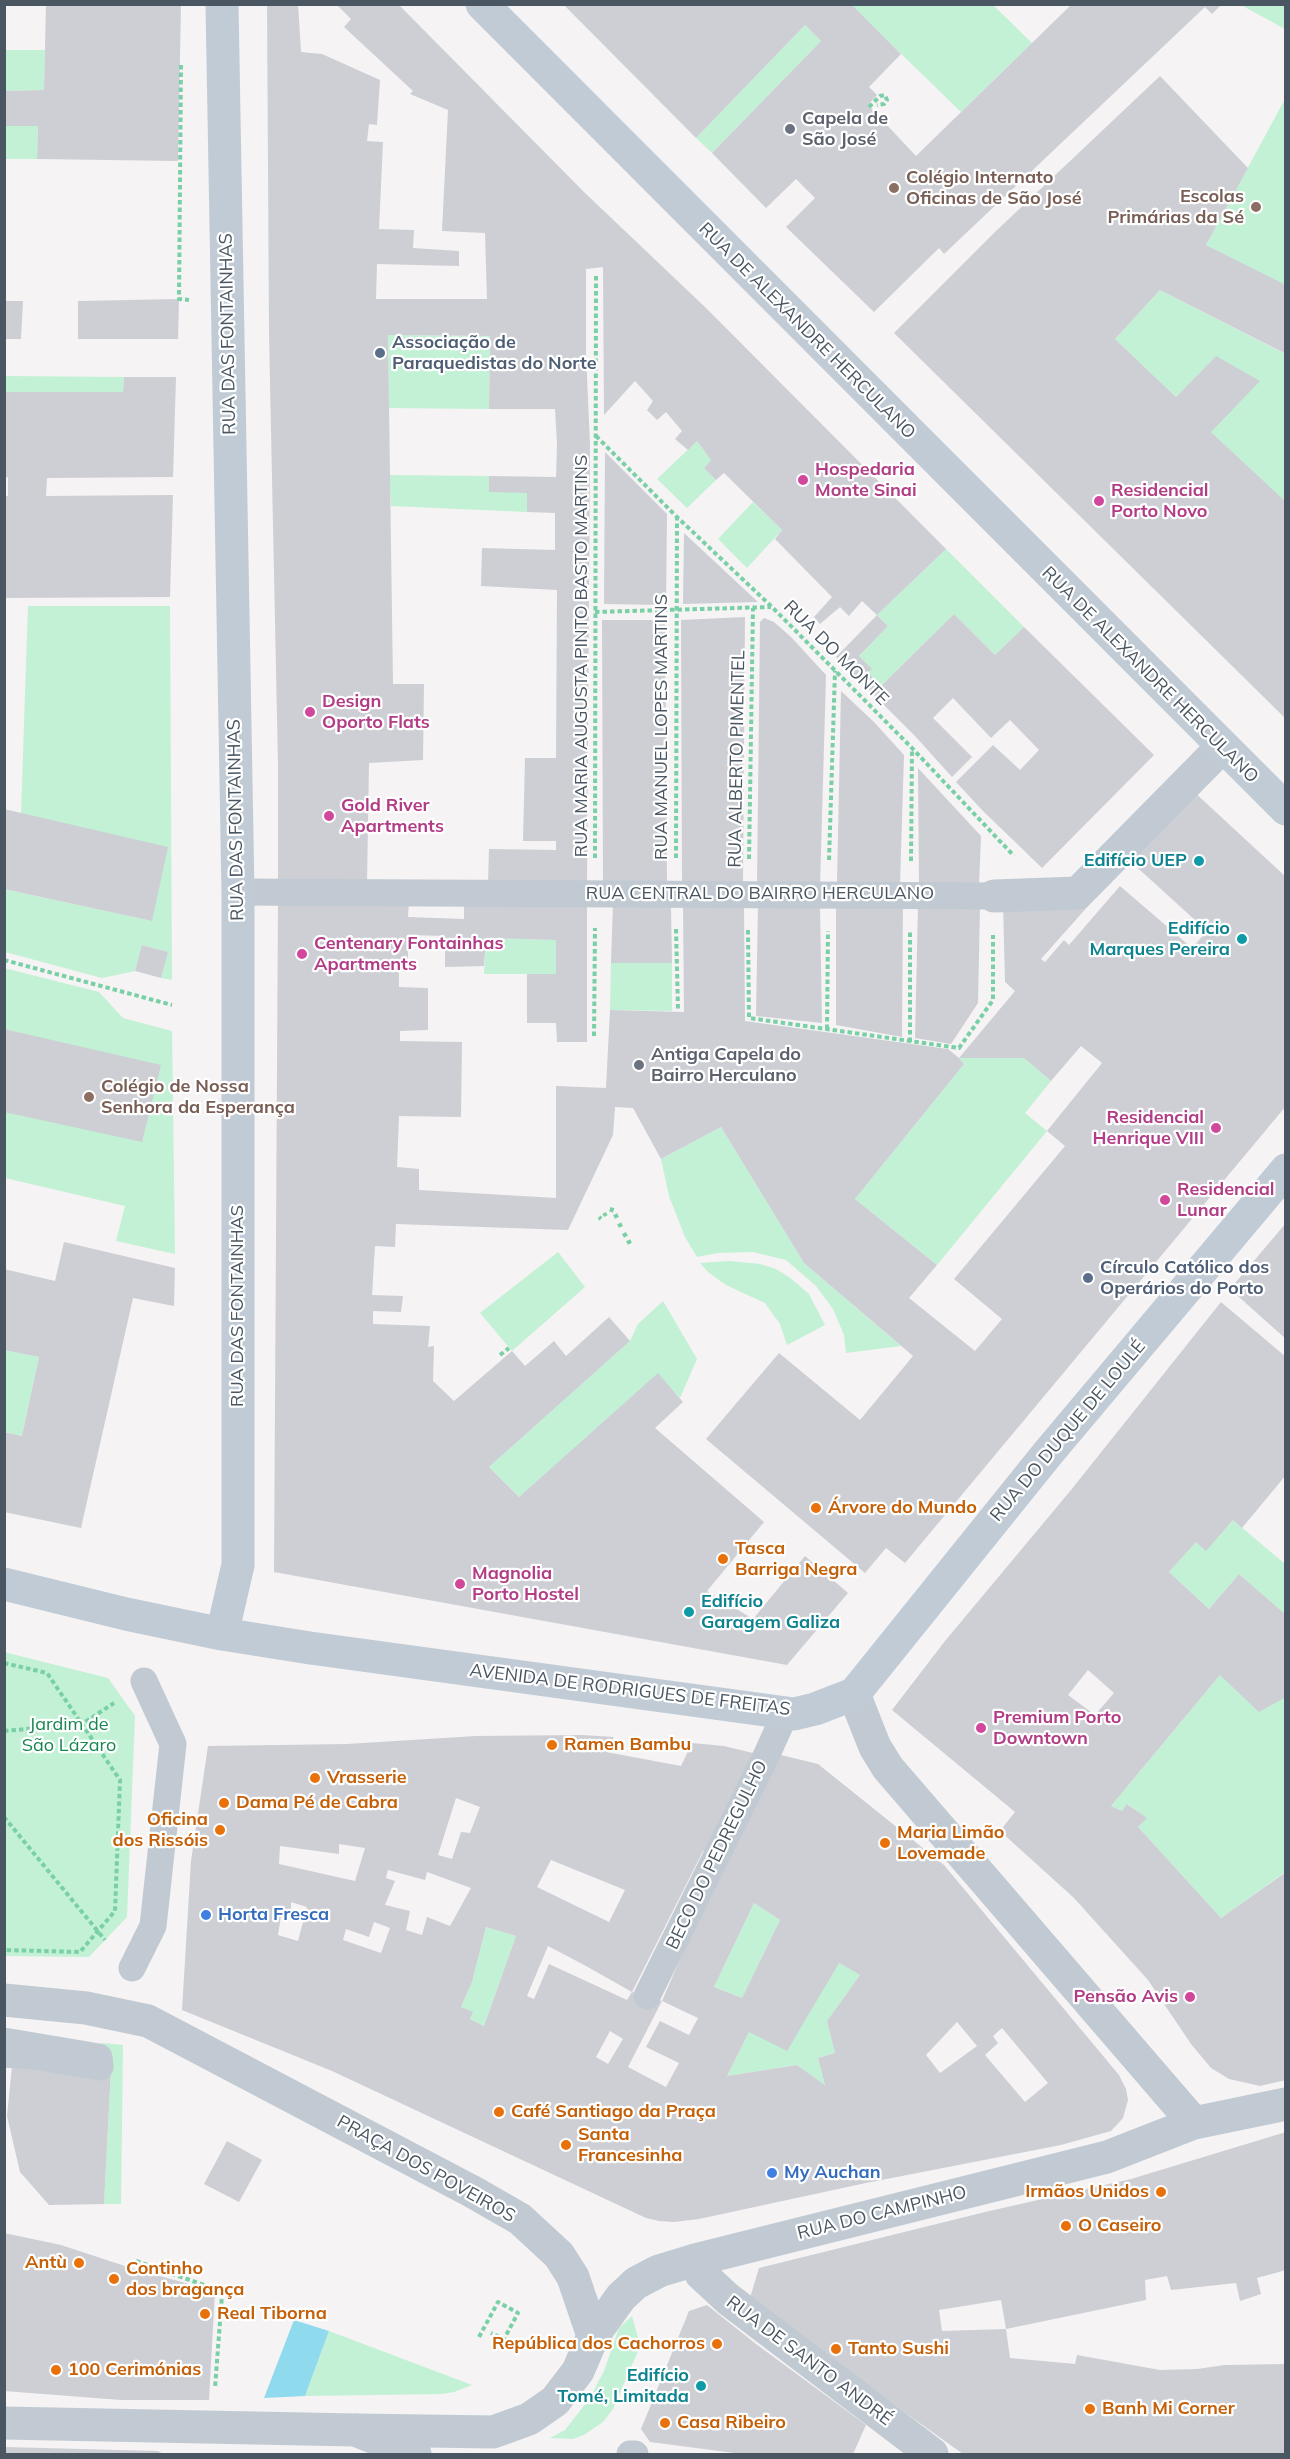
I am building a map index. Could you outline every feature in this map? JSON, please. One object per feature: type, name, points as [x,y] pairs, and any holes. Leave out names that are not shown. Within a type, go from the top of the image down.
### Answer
[{"type":"main road","name":"RUA DAS FONTAINHAS","points":[[222,4],[238,892],[238,1565],[222,1634]]},
{"type":"main road","name":"RUA DE ALEXANDRE HERCULANO","points":[[482,4],[1286,809]]},
{"type":"main road","name":"RUA DO DUQUE DE LOULÉ","points":[[854,1694],[1048,1453],[1286,1170]]},
{"type":"main road","name":"AVENIDA DE RODRIGUES DE FREITAS","points":[[4,1584],[126,1614],[222,1634],[786,1712],[794,1713],[815,1709],[854,1694]]},
{"type":"street","name":"RUA CENTRAL DO BAIRRO HERCULANO","points":[[238,892],[994,896],[1078,893],[1222,747]]},
{"type":"street","points":[[132,1968],[153,1926],[173,1744],[144,1681]]},
{"type":"street","points":[[854,1694],[875,1747],[888,1768],[1194,2123]]},
{"type":"street","name":"BECO DO PEDREGULHO","points":[[647,1996],[786,1712]]},
{"type":"street","name":"PRAÇA DOS POVEIROS","points":[[4,2000],[86,2008],[148,2021],[473,2192],[520,2219],[559,2255],[581,2299],[592,2336]]},
{"type":"street","points":[[4,2041],[99,2056],[100,2067],[33,2056],[4,2054]]},
{"type":"street","name":"RUA DO CAMPINHO","points":[[592,2336],[621,2297],[636,2283],[659,2271],[1107,2157],[1194,2123],[1286,2104]]},
{"type":"street","name":"RUA DE SANTO ANDRÉ","points":[[695,2260],[701,2274],[728,2299],[933,2454]]},
{"type":"street","points":[[4,2422],[243,2441],[355,2430],[493,2432],[529,2419],[555,2401],[578,2371],[592,2336]]},
{"type":"street","points":[[355,2430],[415,2454]]},
{"type":"path","points":[[869,107],[880,96],[885,95],[887,100],[884,104],[877,105]]},
{"type":"path","name":"RUA MARIA AUGUSTA PINTO BASTO MARTINS","points":[[594,1036],[596,276]]},
{"type":"path","name":"RUA DO MONTE","points":[[596,436],[677,518],[772,607],[912,748],[1051,895]]},
{"type":"path","name":"RUA MANUEL LOPES MARTINS","points":[[677,518],[675,894],[678,1009]]},
{"type":"path","points":[[595,612],[772,607]]},
{"type":"path","name":"RUA ALBERTO PIMENTEL","points":[[753,608],[748,894],[749,1018],[827,1029]]},
{"type":"path","points":[[835,671],[828,895],[827,1029],[959,1048],[993,1000],[994,896]]},
{"type":"path","points":[[4,960],[172,1005]]},
{"type":"path","points":[[611,1212],[613,1206]]},
{"type":"path","points":[[500,1355],[509,1348]]},
{"type":"path","points":[[4,1663],[47,1673],[120,1780],[115,1911],[80,1952],[4,1950]]},
{"type":"path","points":[[4,1731],[82,1724],[122,1697]]},
{"type":"path","points":[[4,1817],[105,1940]]},
{"type":"path","points":[[136,2261],[232,2296]]},
{"type":"path","points":[[215,2388],[222,2295],[218,2290]]},
{"type":"path","points":[[479,2337],[498,2302],[518,2313],[504,2339],[491,2333]]},
{"type":"green space","points":[[851,5],[993,5],[1032,43],[961,112]]},
{"type":"green space","points":[[1241,5],[1285,5],[1285,29]]},
{"type":"green space","points":[[805,25],[821,41],[712,153],[696,138]]},
{"type":"green space","points":[[4,50],[45,50],[44,90],[5,91]]},
{"type":"green space","points":[[1285,99],[1285,285],[1206,245]]},
{"type":"green space","points":[[4,126],[38,126],[37,159],[5,159]]},
{"type":"green space","points":[[1160,290],[1285,354],[1285,502],[1211,432],[1216,356],[1176,397],[1115,339]]},
{"type":"green space","points":[[388,335],[490,336],[489,409],[389,408]]},
{"type":"green space","points":[[4,376],[124,377],[123,392],[5,392]]},
{"type":"green space","points":[[697,441],[711,460],[704,468],[716,480],[687,508],[657,479]]},
{"type":"green space","points":[[389,475],[489,476],[527,493],[527,512],[391,506]]},
{"type":"green space","points":[[753,502],[782,530],[747,568],[718,539]]},
{"type":"green space","points":[[946,549],[1024,627],[995,655],[954,614],[881,686],[868,672],[871,669],[859,656],[888,626],[877,615]]},
{"type":"green space","points":[[28,606],[170,606],[172,980],[161,978],[167,952],[143,945],[135,971],[102,978],[5,952],[4,889],[152,921],[21,813]]},
{"type":"green space","points":[[486,938],[556,940],[556,974],[484,974]]},
{"type":"green space","points":[[611,963],[672,963],[672,1011],[610,1010]]},
{"type":"green space","points":[[4,968],[99,992],[123,1018],[172,1031],[175,1254],[116,1241],[125,1206],[5,1178]]},
{"type":"green space","points":[[959,1058],[1024,1058],[1051,1081],[1025,1113],[1047,1131],[937,1265],[855,1199],[964,1064]]},
{"type":"green space","points":[[721,1127],[804,1263],[901,1346],[846,1353],[844,1335],[833,1309],[816,1286],[786,1260],[753,1252],[718,1253],[697,1257],[685,1237],[669,1196],[661,1159]]},
{"type":"green space","points":[[558,1252],[585,1287],[512,1351],[480,1313]]},
{"type":"green space","points":[[730,1261],[760,1264],[776,1269],[789,1277],[809,1294],[825,1325],[787,1345],[780,1324],[765,1303],[726,1285],[700,1263]]},
{"type":"green space","points":[[663,1301],[697,1359],[680,1398],[658,1374],[519,1497],[489,1467],[630,1341],[638,1324]]},
{"type":"green space","points":[[5,1350],[39,1357],[22,1436],[5,1432]]},
{"type":"green space","points":[[1233,1520],[1285,1564],[1285,1615],[1239,1574],[1209,1609],[1169,1572],[1196,1542],[1206,1550]]},
{"type":"green space","name":"Jardim de São Lázaro","points":[[4,1652],[108,1678],[135,1716],[127,1917],[89,1957],[5,1956]]},
{"type":"green space","points":[[1220,1675],[1285,1697],[1285,1872],[1221,1918],[1138,1827],[1146,1818],[1128,1804],[1122,1811],[1111,1806]]},
{"type":"green space","points":[[754,1903],[780,1920],[742,1998],[714,1987]]},
{"type":"green space","points":[[486,1927],[516,1936],[484,2026],[470,2019],[472,2012],[461,2007],[472,1982]]},
{"type":"green space","points":[[839,1963],[860,1975],[827,2021],[835,2053],[818,2058],[825,2085],[797,2065],[727,2076],[749,2032]]},
{"type":"green space","points":[[102,2043],[123,2045],[121,2204],[104,2204],[111,2070],[99,2057]]},
{"type":"green space","points":[[632,2316],[639,2341],[638,2351],[613,2409],[603,2422],[584,2435],[573,2439],[550,2438],[565,2430],[590,2398],[604,2371],[619,2328]]},
{"type":"green space","points":[[329,2331],[472,2385],[442,2394],[305,2396]]},
{"type":"water","points":[[294,2320],[329,2331],[305,2396],[264,2398]]},
{"type":"building","points":[[181,4],[178,161],[37,159],[38,126],[4,126],[4,91],[44,90],[46,5]]},
{"type":"building","points":[[267,4],[298,4],[301,52],[322,54],[380,80],[377,125],[369,124],[367,141],[383,142],[379,229],[414,230],[413,248],[459,251],[459,266],[377,264],[376,299],[487,299],[485,233],[442,231],[448,110],[410,94],[413,91],[344,27],[351,19],[336,4],[398,4],[584,192],[707,309],[946,549],[877,615],[862,601],[849,616],[840,607],[820,624],[814,617],[832,597],[775,539],[782,530],[724,473],[716,480],[704,468],[711,460],[697,441],[688,450],[675,439],[682,431],[666,412],[657,420],[647,410],[653,401],[635,381],[604,415],[603,267],[586,269],[586,354],[590,445],[587,882],[488,882],[489,849],[556,850],[556,841],[523,841],[525,758],[556,758],[557,590],[481,586],[482,548],[555,550],[555,513],[527,512],[527,493],[489,492],[489,476],[556,477],[555,409],[489,409],[490,336],[388,335],[393,684],[424,684],[423,760],[369,763],[367,882],[278,883],[278,765],[269,333]]},
{"type":"building","points":[[563,4],[851,4],[901,54],[869,87],[877,95],[868,105],[916,156],[1072,4],[1222,4],[1212,14],[1205,7],[944,254],[939,248],[874,312],[786,227],[815,198],[796,179],[766,208],[712,153],[821,41],[805,25],[696,138]]},
{"type":"building","points":[[1160,76],[1248,168],[1206,245],[1286,285],[1286,354],[1160,290],[1115,339],[1176,397],[1216,356],[1260,381],[1211,432],[1286,502],[1286,719],[894,333],[995,232]]},
{"type":"building","points":[[179,299],[178,339],[78,339],[78,301]]},
{"type":"building","points":[[4,301],[23,301],[21,339],[4,339]]},
{"type":"building","points":[[124,377],[176,377],[173,477],[47,478],[46,496],[173,495],[170,597],[4,598],[4,496],[8,496],[8,477],[4,478],[4,392],[123,392]]},
{"type":"building","points":[[605,452],[667,514],[666,605],[604,604]]},
{"type":"building","points":[[684,533],[758,602],[683,604]]},
{"type":"building","points":[[954,614],[995,655],[1024,627],[1154,755],[1042,868],[956,782],[993,745],[1020,770],[1039,750],[1010,720],[991,738],[953,698],[933,718],[972,757],[952,777],[915,736],[836,657],[877,615],[888,626],[859,656],[872,669],[868,672],[881,686]]},
{"type":"building","points":[[745,617],[743,882],[682,883],[681,620]]},
{"type":"building","points":[[764,618],[774,622],[791,637],[826,675],[820,887],[757,885],[760,622]]},
{"type":"building","points":[[602,620],[665,620],[667,885],[603,886]]},
{"type":"building","points":[[841,691],[904,755],[900,884],[837,882]]},
{"type":"building","points":[[918,768],[981,836],[979,886],[919,884]]},
{"type":"building","points":[[1192,790],[1286,877],[1286,1106],[905,1563],[886,1548],[865,1573],[706,1439],[779,1353],[860,1420],[913,1356],[804,1263],[721,1127],[661,1159],[633,1108],[615,1107],[613,1135],[568,1230],[396,1224],[395,1247],[375,1246],[372,1295],[403,1296],[401,1312],[373,1311],[373,1324],[430,1326],[428,1347],[434,1346],[433,1381],[454,1401],[512,1351],[525,1366],[554,1341],[566,1356],[609,1317],[630,1341],[489,1467],[519,1497],[658,1373],[683,1402],[655,1428],[764,1522],[707,1591],[753,1619],[805,1556],[848,1593],[787,1665],[274,1572],[278,900],[409,900],[408,917],[464,919],[464,900],[587,900],[587,1042],[557,1042],[556,1023],[527,1023],[527,974],[556,974],[556,940],[486,938],[484,966],[445,967],[445,936],[408,935],[408,972],[399,971],[399,987],[428,988],[428,1030],[400,1031],[400,1041],[462,1042],[461,1117],[399,1116],[397,1167],[419,1169],[419,1190],[556,1198],[556,1086],[606,1088],[610,1010],[684,1012],[683,905],[744,906],[745,1021],[948,1049],[959,1058],[1015,991],[1005,982],[1003,903],[1089,905],[1041,959],[1045,962],[1064,940],[1069,945],[1120,886],[1192,948],[1207,931],[1129,860]],"holes":[[[1081,1046],[1102,1063],[1047,1131],[1065,1146],[954,1279],[1002,1319],[975,1351],[909,1298],[937,1265],[855,1199],[964,1064],[959,1058],[1024,1058],[1051,1081]]]},
{"type":"building","points":[[4,809],[168,847],[152,921],[4,889]]},
{"type":"building","points":[[903,903],[902,1037],[836,1025],[836,906]]},
{"type":"building","points":[[613,904],[671,906],[672,963],[611,963]]},
{"type":"building","points":[[758,904],[820,905],[822,1023],[756,1016]]},
{"type":"building","points":[[918,906],[980,906],[978,1003],[951,1044],[915,1038]]},
{"type":"building","points":[[142,945],[168,952],[161,978],[135,971]]},
{"type":"building","points":[[4,1029],[161,1065],[142,1142],[4,1112]]},
{"type":"building","points":[[1286,1223],[1286,1339],[1230,1289]]},
{"type":"building","points":[[64,1242],[175,1268],[174,1306],[133,1298],[81,1528],[4,1512],[4,1432],[22,1436],[39,1357],[4,1350],[4,1269],[55,1281]]},
{"type":"building","points":[[1221,1302],[1286,1357],[1286,1475],[1242,1528],[1233,1520],[1206,1551],[1196,1542],[1169,1572],[1209,1609],[1239,1574],[1286,1615],[1286,1697],[1259,1712],[1220,1675],[1111,1806],[1122,1811],[1127,1804],[1147,1818],[1138,1827],[1221,1918],[1286,1872],[1286,2080],[1260,2086],[1229,2079],[1211,2068],[1191,2044],[1148,1980],[1074,1898],[1000,1831],[1015,1812],[892,1710],[945,1641],[1071,1490]],"holes":[[[1088,1670],[1114,1693],[1095,1715],[1068,1695]]]},
{"type":"building","points":[[476,1736],[614,1737],[606,1752],[681,1766],[692,1743],[724,1746],[757,1754],[709,1853],[703,1851],[632,1992],[662,2001],[700,1913],[777,1754],[818,1764],[944,1865],[1119,2075],[1126,2089],[1128,2100],[1123,2118],[1111,2131],[1061,2145],[866,2183],[699,2219],[659,2221],[646,2218],[332,2071],[182,2010],[191,1861],[208,1746],[347,1744]],"holes":[[[456,1798],[480,1807],[470,1833],[461,1832],[452,1859],[438,1855]],[[339,1844],[365,1848],[355,1881],[279,1864],[280,1846],[339,1854]],[[551,1860],[625,1890],[609,1922],[537,1887]],[[388,1870],[425,1880],[427,1872],[471,1888],[450,1926],[427,1917],[422,1935],[406,1930],[410,1911],[385,1905],[395,1881],[386,1878]],[[291,1902],[307,1907],[298,1941],[278,1935],[281,1916],[291,1913]],[[754,1903],[780,1920],[742,1998],[714,1987]],[[374,1922],[390,1928],[381,1953],[343,1940],[346,1929],[369,1937]],[[486,1927],[516,1936],[484,2026],[470,2019],[473,2012],[461,2007],[472,1982]],[[548,1946],[632,1992],[627,2000],[549,1964],[534,1999],[527,1996]],[[839,1963],[860,1975],[827,2021],[835,2053],[818,2058],[825,2085],[797,2065],[727,2076],[749,2032],[787,2051]],[[662,2001],[698,2018],[689,2035],[660,2021],[646,2047],[679,2063],[666,2087],[628,2067]],[[957,2022],[977,2046],[940,2073],[926,2055]],[[1002,2028],[1048,2083],[1025,2102],[985,2055],[998,2043],[993,2036]],[[610,2031],[623,2039],[608,2064],[596,2057]]]},
{"type":"building","points":[[13,2056],[111,2069],[104,2204],[49,2205],[20,2172],[7,2116]]},
{"type":"building","points":[[1286,2132],[1286,2270],[1257,2278],[1261,2294],[1240,2301],[1236,2283],[1171,2290],[1167,2276],[1145,2280],[1146,2300],[1006,2329],[1010,2358],[1075,2364],[1077,2355],[1160,2370],[1197,2369],[1225,2365],[1286,2364],[1286,2454],[963,2454],[749,2301],[759,2268],[985,2212],[1131,2179]],"holes":[[[1001,2300],[1006,2329],[942,2331],[939,2310]]]},
{"type":"building","points":[[227,2141],[262,2160],[239,2202],[204,2184]]},
{"type":"building","points":[[4,2233],[61,2245],[134,2269],[215,2291],[209,2400],[121,2400],[4,2391]]},
{"type":"building","points":[[707,2305],[866,2425],[853,2454],[742,2454],[650,2442],[641,2429],[689,2311]]},
{"type":"building","points":[[4,2447],[158,2451],[163,2454],[4,2454]]},
{"type":"place","name":"Capela de São José","points":[[790,129]]},
{"type":"place","name":"Colégio Internato Oficinas de São José","points":[[894,188]]},
{"type":"place","name":"Escolas Primárias da Sé","points":[[1256,207]]},
{"type":"place","name":"Associação de Paraquedistas do Norte","points":[[380,353]]},
{"type":"place","name":"Hospedaria Monte Sinai","points":[[803,480]]},
{"type":"place","name":"Residencial Porto Novo","points":[[1099,501]]},
{"type":"place","name":"Design Oporto Flats","points":[[310,712]]},
{"type":"place","name":"Gold River Apartments","points":[[329,816]]},
{"type":"place","name":"Edifício UEP","points":[[1199,861]]},
{"type":"place","name":"Edifício Marques Pereira","points":[[1242,939]]},
{"type":"place","name":"Centenary Fontainhas Apartments","points":[[302,954]]},
{"type":"place","name":"Antiga Capela do Bairro Herculano","points":[[639,1065]]},
{"type":"place","name":"Colégio de Nossa Senhora da Esperança","points":[[89,1097]]},
{"type":"place","name":"Residencial Henrique VIII","points":[[1216,1128]]},
{"type":"place","name":"Residencial Lunar","points":[[1165,1200]]},
{"type":"place","name":"Círculo Católico dos Operários do Porto","points":[[1088,1278]]},
{"type":"place","name":"Árvore do Mundo","points":[[816,1508]]},
{"type":"place","name":"Tasca Barriga Negra","points":[[723,1559]]},
{"type":"place","name":"Magnolia Porto Hostel","points":[[460,1584]]},
{"type":"place","name":"Edifício Garagem Galiza","points":[[689,1612]]},
{"type":"place","name":"Premium Porto Downtown","points":[[981,1728]]},
{"type":"place","name":"Ramen Bambu","points":[[552,1745]]},
{"type":"place","name":"Vrasserie","points":[[315,1778]]},
{"type":"place","name":"Dama Pé de Cabra","points":[[224,1803]]},
{"type":"place","name":"Oficina dos Rissóis","points":[[220,1830]]},
{"type":"place","name":"Maria Limão Lovemade","points":[[885,1843]]},
{"type":"place","name":"Horta Fresca","points":[[206,1915]]},
{"type":"place","name":"Pensão Avis","points":[[1190,1997]]},
{"type":"place","name":"Café Santiago da Praça","points":[[499,2112]]},
{"type":"place","name":"Santa Francesinha","points":[[566,2145]]},
{"type":"place","name":"My Auchan","points":[[772,2173]]},
{"type":"place","name":"Irmãos Unidos","points":[[1161,2192]]},
{"type":"place","name":"O Caseiro","points":[[1066,2226]]},
{"type":"place","name":"Antù","points":[[79,2263]]},
{"type":"place","name":"Continho dos bragança","points":[[114,2279]]},
{"type":"place","name":"Real Tiborna","points":[[205,2314]]},
{"type":"place","name":"República dos Cachorros","points":[[717,2344]]},
{"type":"place","name":"Tanto Sushi","points":[[836,2349]]},
{"type":"place","name":"100 Cerimónias","points":[[56,2370]]},
{"type":"place","name":"Edifício Tomé, Limitada","points":[[701,2386]]},
{"type":"place","name":"Banh Mi Corner","points":[[1090,2409]]},
{"type":"place","name":"Casa Ribeiro","points":[[665,2423]]}]
